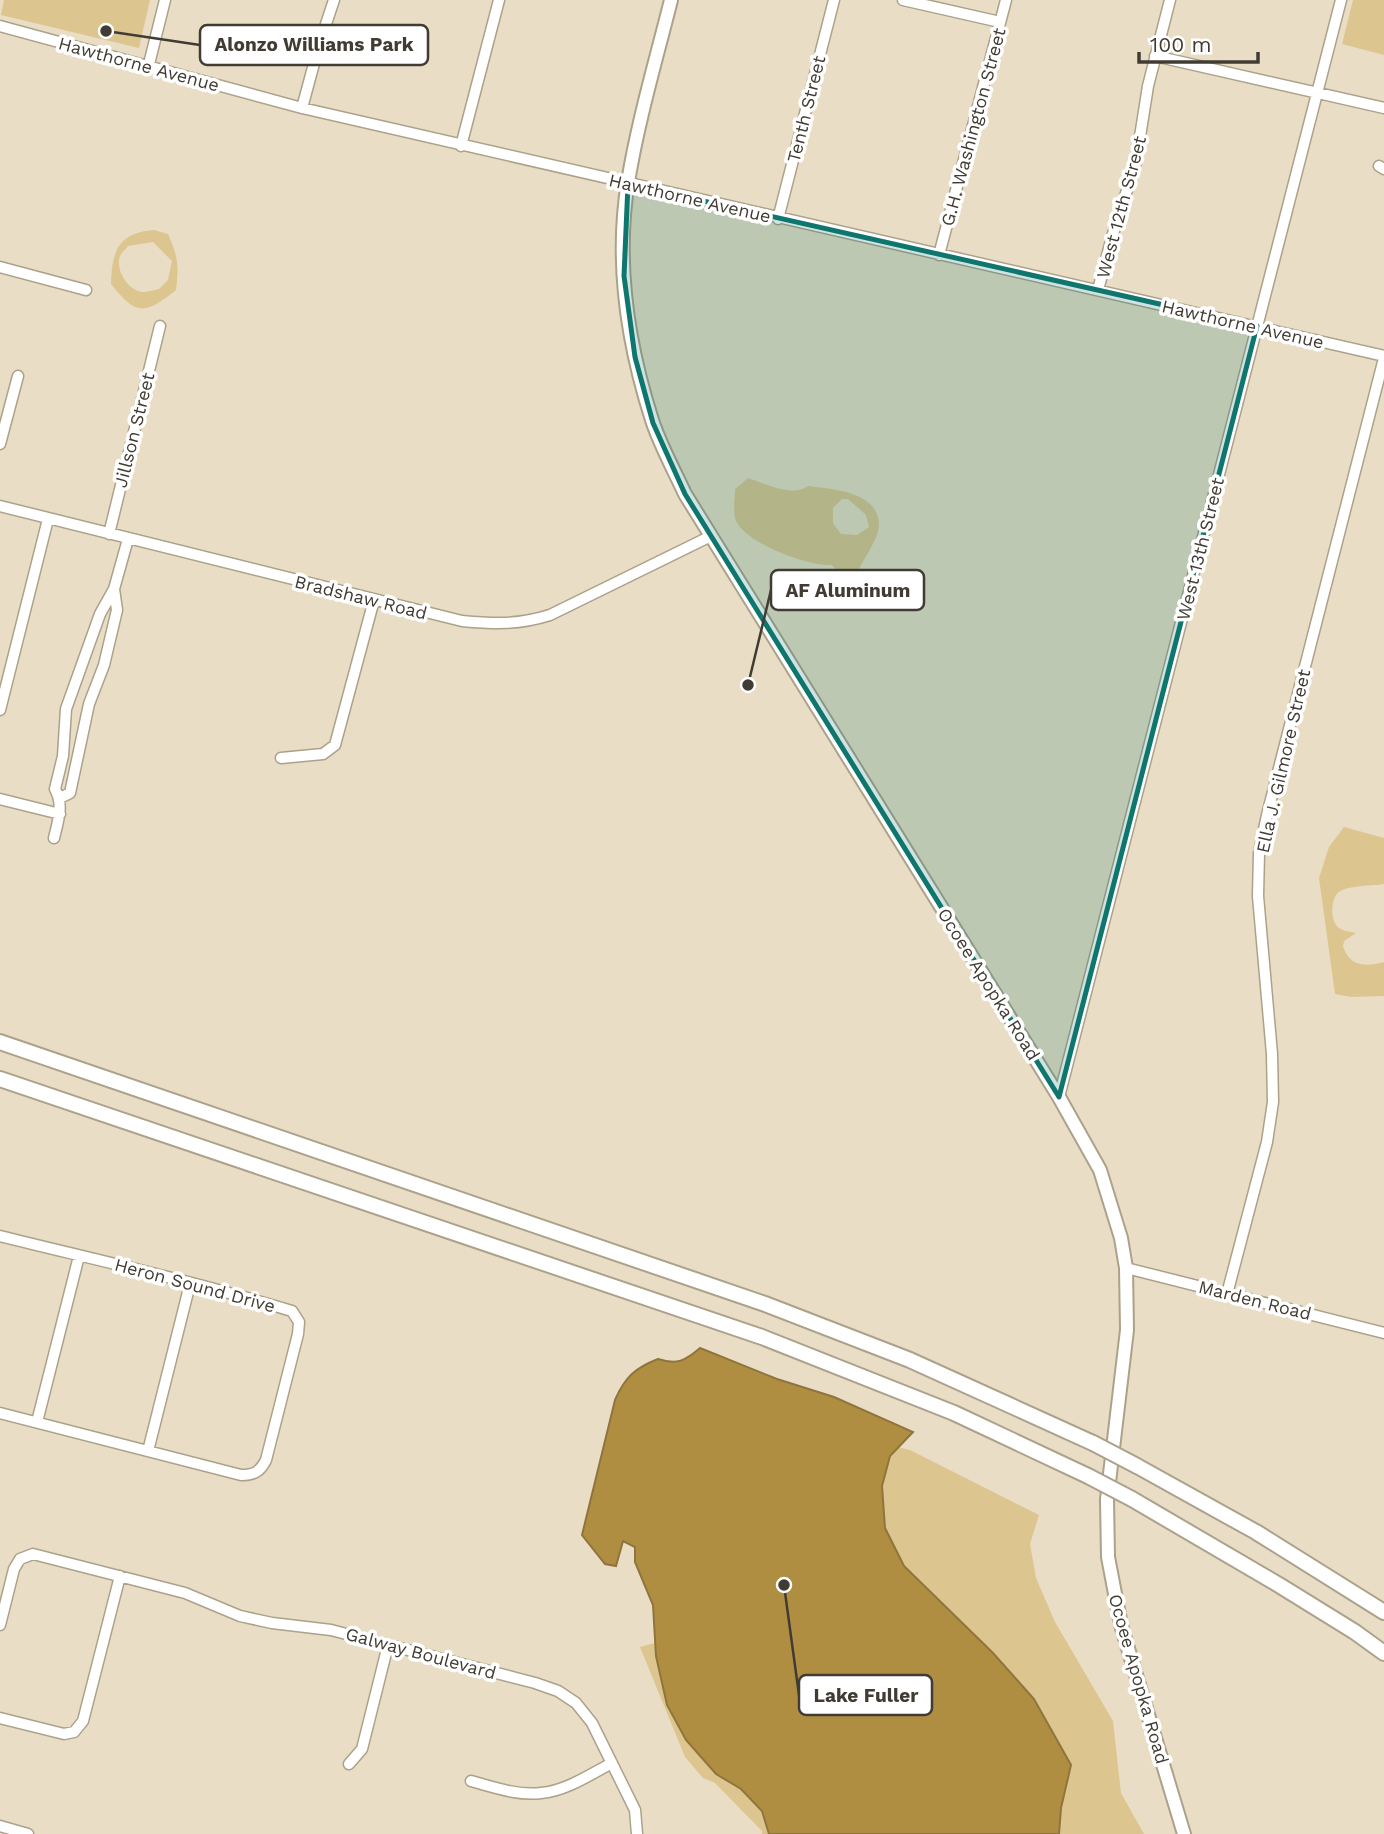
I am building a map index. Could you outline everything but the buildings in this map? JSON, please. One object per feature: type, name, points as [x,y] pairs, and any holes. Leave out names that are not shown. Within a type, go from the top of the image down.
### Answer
[{"type":"highway","points":[[0,1042],[765,1304],[910,1360],[1138,1466],[1256,1532],[1384,1612]]},
{"type":"highway","points":[[0,1079],[762,1337],[954,1413],[1132,1499],[1268,1578],[1384,1653]]},
{"type":"main road","name":"Ocoee Apopka Road","points":[[671,0],[628,184],[624,276],[635,357],[653,423],[685,494],[1059,1097],[1100,1170],[1113,1209],[1126,1268],[1128,1330],[1107,1499],[1108,1557],[1121,1625],[1184,1834]]},
{"type":"street","points":[[148,68],[165,0]]},
{"type":"street","points":[[302,108],[334,0]]},
{"type":"street","points":[[461,146],[499,0]]},
{"type":"street","name":"Tenth Street","points":[[778,219],[834,0]]},
{"type":"street","points":[[903,0],[1000,22]]},
{"type":"street","name":"G.H. Washington Street","points":[[939,255],[1006,0]]},
{"type":"street","name":"West 12th Street","points":[[1098,290],[1136,162],[1148,86],[1170,0]]},
{"type":"street","name":"West 13th Street","points":[[1059,1097],[1341,0]]},
{"type":"street","name":"Hawthorne Avenue","points":[[0,26],[302,108],[1384,357]]},
{"type":"street","points":[[1156,56],[1384,108]]},
{"type":"street","points":[[0,267],[86,290]]},
{"type":"street","name":"Jillson Street","points":[[109,534],[160,326]]},
{"type":"street","name":"Ella J. Gilmore Street","points":[[1227,1293],[1268,1142],[1273,1102],[1272,1055],[1258,896],[1259,853],[1384,357]]},
{"type":"street","points":[[0,444],[18,376]]},
{"type":"street","name":"Bradshaw Road","points":[[0,506],[463,621],[523,623],[550,615],[711,536]]},
{"type":"street","points":[[0,710],[48,519]]},
{"type":"street","points":[[54,838],[60,814],[60,798],[55,789],[63,756],[66,709],[100,614],[114,589],[128,539]]},
{"type":"street","points":[[60,798],[70,793],[89,704],[104,665],[117,610],[114,589]]},
{"type":"street","points":[[281,758],[323,754],[335,745],[374,600]]},
{"type":"street","points":[[0,799],[60,814]]},
{"type":"street","name":"Heron Sound Drive","points":[[0,1236],[292,1311],[299,1322],[266,1460],[257,1472],[251,1475],[241,1475],[0,1412]]},
{"type":"street","points":[[37,1422],[79,1256]]},
{"type":"street","name":"Marden Road","points":[[1126,1268],[1384,1333]]},
{"type":"street","points":[[148,1451],[191,1284]]},
{"type":"street","name":"Galway Boulevard","points":[[0,1625],[14,1569],[20,1559],[33,1554],[185,1593],[240,1616],[331,1630],[558,1691],[576,1703],[592,1723],[635,1810],[637,1834]]},
{"type":"street","points":[[0,1718],[64,1734],[74,1732],[83,1721],[120,1576]]},
{"type":"street","points":[[349,1764],[362,1749],[388,1645]]},
{"type":"street","points":[[471,1781],[520,1793],[541,1793],[559,1790],[612,1763]]},
{"type":"street","points":[[0,1826],[28,1834]]},
{"type":"highlighted area","points":[[628,184],[1257,326],[1059,1097],[750,599],[685,494],[653,423],[635,357],[624,276]]},
{"type":"shaded area","points":[[4,0],[150,0],[139,48],[1,15]]},
{"type":"shaded area","points":[[1353,0],[1384,0],[1384,55],[1342,44]]},
{"type":"shaded area","points":[[154,230],[168,234],[177,261],[176,290],[148,308],[134,307],[111,284],[113,262],[119,246],[132,235]],"holes":[[[153,242],[172,261],[168,280],[159,289],[142,292],[127,283],[119,267],[121,255],[128,246]]]},
{"type":"shaded area","points":[[748,478],[787,490],[795,491],[808,486],[852,494],[862,498],[877,513],[877,535],[859,569],[837,571],[832,565],[808,562],[762,544],[740,527],[734,515],[735,489]],"holes":[[[842,499],[848,499],[866,515],[869,527],[857,535],[841,534],[833,523],[833,508]]]},
{"type":"shaded area","points":[[1344,827],[1384,838],[1384,884],[1354,887],[1339,892],[1334,899],[1332,910],[1334,921],[1339,928],[1356,933],[1344,941],[1343,947],[1354,962],[1371,965],[1384,962],[1384,996],[1351,997],[1335,994],[1319,878],[1329,847]]},
{"type":"shaded area","points":[[700,1348],[777,1379],[834,1397],[913,1432],[890,1456],[882,1486],[885,1528],[904,1566],[993,1653],[1034,1699],[1071,1765],[1061,1808],[1059,1834],[769,1834],[762,1811],[741,1789],[716,1774],[686,1740],[667,1705],[656,1656],[653,1605],[635,1562],[635,1547],[623,1541],[616,1566],[605,1564],[582,1535],[615,1400],[623,1385],[632,1374],[650,1362],[658,1359],[680,1361]]},
{"type":"shaded area","points":[[898,1447],[910,1450],[1039,1515],[1030,1544],[1036,1578],[1055,1622],[1113,1721],[1121,1793],[1144,1834],[1059,1834],[1061,1808],[1071,1765],[1034,1699],[993,1653],[904,1566],[885,1528],[882,1486],[890,1455]]},
{"type":"shaded area","points":[[655,1643],[667,1705],[716,1774],[741,1789],[762,1811],[769,1834],[762,1834],[715,1783],[703,1778],[685,1757],[640,1647]]},
{"type":"place","name":"Alonzo Williams Park","points":[[106,31]]},
{"type":"place","name":"AF Aluminum","points":[[748,685]]},
{"type":"place","name":"Lake Fuller","points":[[784,1585]]}]
